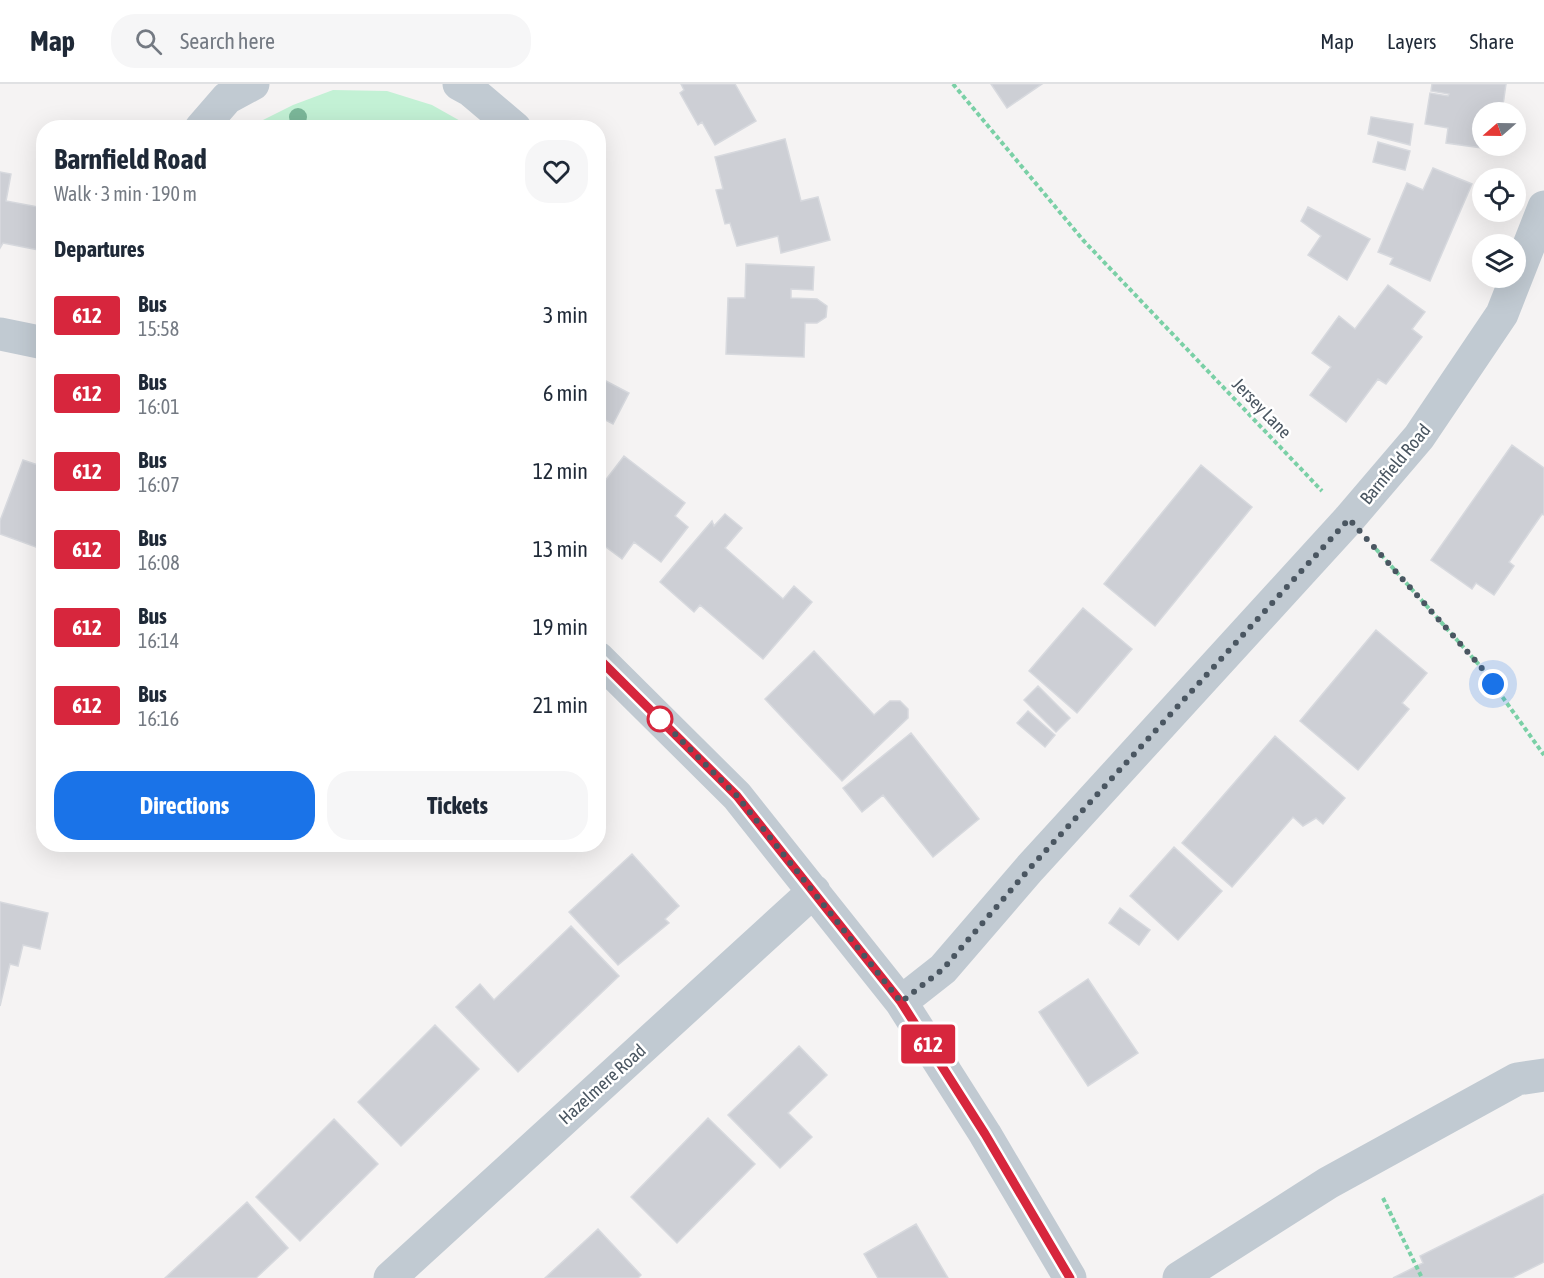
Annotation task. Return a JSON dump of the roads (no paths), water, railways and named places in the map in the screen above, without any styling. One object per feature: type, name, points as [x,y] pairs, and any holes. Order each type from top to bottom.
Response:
[{"type":"street","points":[[208,120],[227,98],[253,84]]},
{"type":"street","points":[[459,84],[470,90],[506,120]]},
{"type":"street","name":"Barnfield Road","points":[[901,1002],[943,969],[1030,868],[1349,519],[1419,438],[1502,314],[1544,207]]},
{"type":"street","points":[[0,334],[36,341]]},
{"type":"street","points":[[606,666],[737,796],[901,1002],[985,1134],[1070,1278]]},
{"type":"street","name":"Hazelmere Road","points":[[390,1278],[814,891]]},
{"type":"street","points":[[1179,1278],[1328,1183],[1517,1079],[1544,1075]]}]
